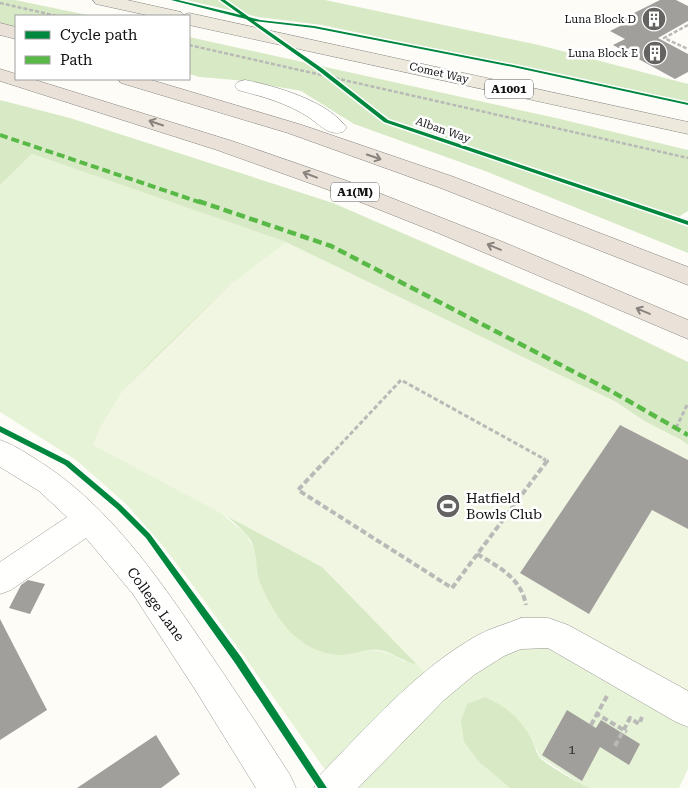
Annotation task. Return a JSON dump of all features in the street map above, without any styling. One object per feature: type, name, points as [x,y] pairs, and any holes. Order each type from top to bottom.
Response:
[{"type":"highway","points":[[0,29],[15,34]]},
{"type":"highway","points":[[0,43],[15,47]]},
{"type":"highway","name":"A1(M)","points":[[4,77],[148,120],[300,171],[474,238],[688,330]]},
{"type":"highway","points":[[131,80],[295,129],[446,182],[654,262],[688,278]]},
{"type":"highway","points":[[183,80],[266,104],[390,147],[589,225],[654,262]]},
{"type":"main road","points":[[102,0],[170,15]]},
{"type":"main road","name":"Comet Way","points":[[190,19],[688,128]]},
{"type":"street","points":[[245,86],[264,89],[292,99],[309,107],[336,128]]},
{"type":"street","name":"College Lane","points":[[0,452],[49,482],[89,519],[144,584],[208,679],[277,788]]},
{"type":"street","points":[[0,580],[89,519]]},
{"type":"street","points":[[333,788],[435,684],[458,664],[497,642],[527,632],[548,633],[688,710]]},
{"type":"path","points":[[0,3],[54,15]]},
{"type":"path","points":[[688,25],[664,38],[688,49]]},
{"type":"path","points":[[682,28],[688,31]]},
{"type":"path","points":[[190,45],[688,158]]},
{"type":"path","points":[[313,64],[342,86]]},
{"type":"path","points":[[400,380],[547,460],[477,554],[452,588],[298,490],[400,380]]},
{"type":"path","points":[[676,428],[688,403]]},
{"type":"path","points":[[477,554],[510,574],[520,585],[526,599],[527,632]]},
{"type":"path","points":[[591,725],[620,671]]},
{"type":"path","points":[[615,746],[625,731],[630,718],[639,724],[656,691]]},
{"type":"path","points":[[597,714],[625,731]]},
{"type":"green space","points":[[0,0],[15,0],[87,15],[15,15],[15,29],[0,24]]},
{"type":"green space","points":[[187,0],[325,0],[539,45],[688,84],[688,104],[322,25],[258,17]]},
{"type":"green space","points":[[190,37],[556,118],[688,150],[688,211],[680,216],[677,223],[688,227],[688,253],[485,171],[354,124],[301,91],[246,81],[200,77],[190,74]]},
{"type":"green space","points":[[0,100],[70,118],[333,203],[585,312],[688,362],[688,445],[644,421],[616,402],[498,346],[422,659],[414,664],[379,650],[338,655],[324,653],[311,648],[290,632],[267,598],[259,578],[253,545],[244,532],[215,507],[100,427],[122,391],[161,351],[231,284],[286,242],[32,154],[0,185]]},
{"type":"green space","points":[[32,154],[286,242],[231,284],[202,497],[246,534],[257,554],[259,580],[340,655],[374,650],[389,653],[405,662],[688,445],[512,585],[331,778],[203,599],[163,546],[126,504],[76,460],[0,412],[0,185]]},
{"type":"green space","name":"Hatfield Bowls Club","points":[[286,242],[616,402],[644,421],[688,445],[688,728],[563,654],[544,647],[523,646],[429,677],[322,567],[93,445],[100,427],[122,391],[231,284]]},
{"type":"green space","points":[[523,646],[544,647],[563,654],[688,728],[688,769],[679,788],[590,788],[540,757],[532,739],[480,763],[510,788],[347,788],[440,689]]},
{"type":"green space","points":[[485,697],[506,709],[518,720],[528,732],[540,758],[590,788],[510,788],[480,763],[464,742],[461,721],[467,704]]},
{"type":"building","points":[[660,0],[676,0],[688,6],[688,21],[658,38],[688,54],[688,72],[675,79],[613,45],[625,39],[610,31],[626,23],[620,20]]},
{"type":"building","points":[[620,425],[688,460],[688,529],[652,510],[589,614],[520,573]]},
{"type":"building","points":[[28,580],[45,584],[30,614],[9,608],[21,585]]},
{"type":"building","points":[[0,619],[47,710],[0,740]]},
{"type":"building","points":[[567,710],[596,728],[601,720],[640,744],[629,765],[600,747],[582,781],[542,755]]},
{"type":"building","points":[[156,735],[180,774],[161,788],[77,788]]},
{"type":"marked path","points":[[0,135],[331,246],[611,391],[688,435]]},
{"type":"cycle path","points":[[173,0],[260,21],[314,27],[513,66],[688,104]]},
{"type":"cycle path","name":"Alban Way","points":[[222,0],[321,70],[386,121],[688,223]]},
{"type":"cycle path","points":[[0,429],[67,463],[119,507],[148,536],[238,660],[323,788]]},
{"type":"place","name":"Luna Block D","points":[[654,19]]},
{"type":"place","name":"Luna Block E","points":[[655,53]]},
{"type":"place","name":"Hatfield Bowls Club","points":[[448,506]]}]
